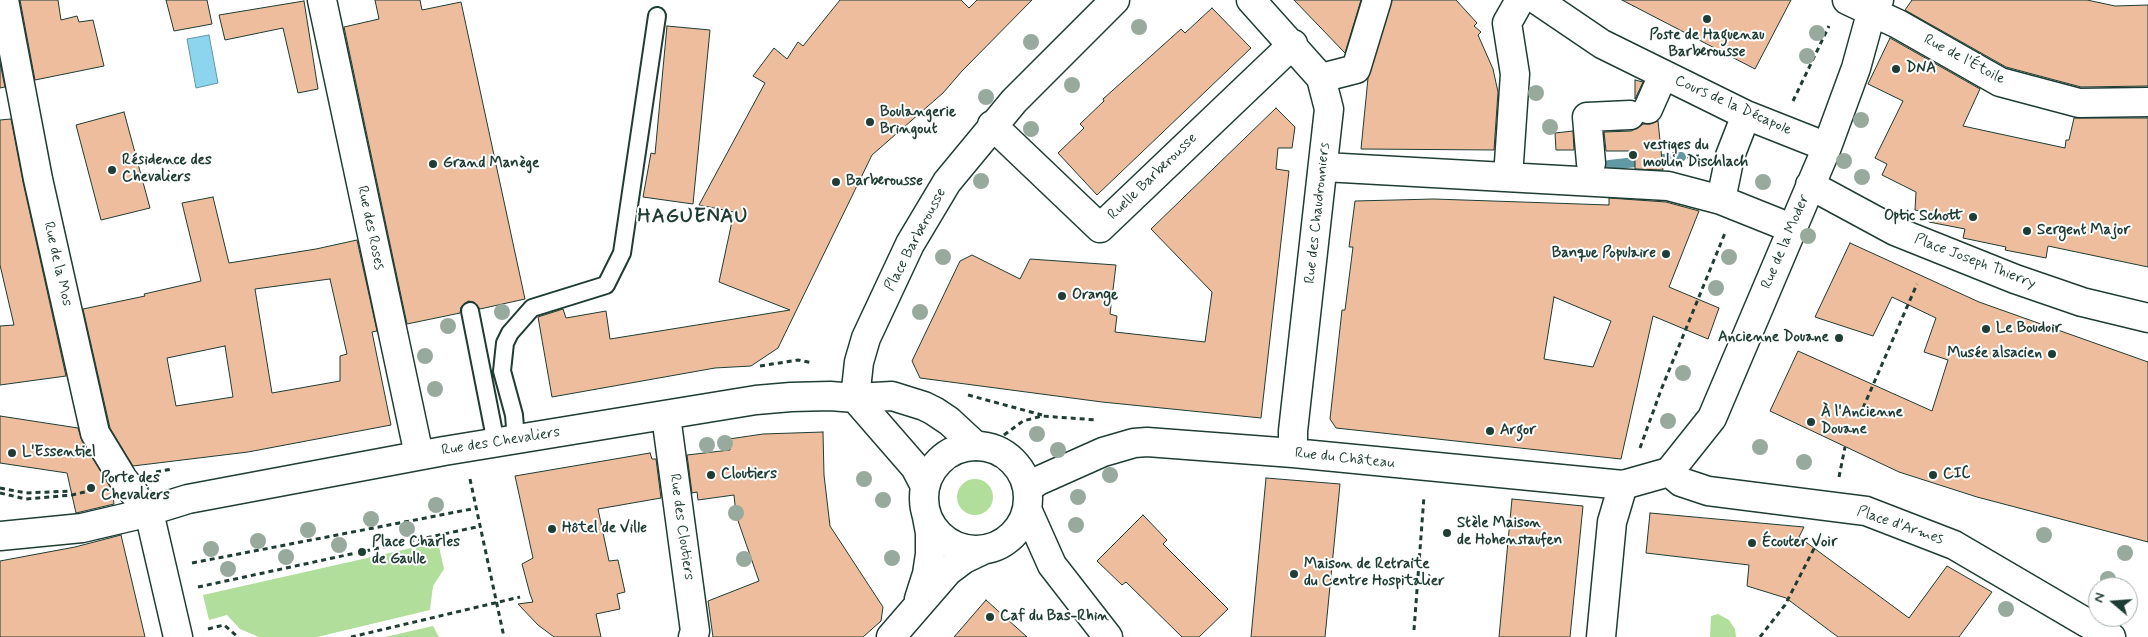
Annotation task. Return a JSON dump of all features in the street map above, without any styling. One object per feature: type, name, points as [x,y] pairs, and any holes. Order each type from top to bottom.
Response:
[{"type":"street","name":"Rue de la Mos","points":[[4,0],[38,179],[95,433],[125,483],[149,512]]},
{"type":"street","name":"Rue des Roses","points":[[322,0],[419,455]]},
{"type":"street","name":"Place Barberousse","points":[[856,398],[862,351],[910,244],[947,182],[992,125],[1115,0]]},
{"type":"street","name":"Rue des Chaudronniers","points":[[1251,0],[1293,44],[1321,78],[1329,109],[1293,431],[1293,453]]},
{"type":"street","points":[[1321,78],[1356,69],[1377,0]]},
{"type":"street","points":[[1508,177],[1514,74],[1507,23],[1520,0]]},
{"type":"street","name":"Cours de la Décapole","points":[[1537,0],[1602,44],[1746,115],[1827,147]]},
{"type":"street","name":"Rue de l'Étoile","points":[[1847,0],[1875,5],[2000,82],[2079,102],[2148,102]]},
{"type":"street","name":"Rue de la Moder","points":[[1669,472],[1712,418],[1827,147],[1856,68],[1875,5]]},
{"type":"street","name":"Ruelle Barberousse","points":[[992,125],[1100,228],[1293,44]]},
{"type":"street","points":[[1576,169],[1587,117],[1639,112],[1663,74]]},
{"type":"street","points":[[1721,200],[1721,156],[1746,115]]},
{"type":"street","points":[[1324,166],[1508,177],[1576,169],[1668,186],[1721,200],[1791,228]]},
{"type":"street","name":"Place Joseph Thierry","points":[[1810,185],[1895,231],[1987,268],[2082,302],[2148,318]]},
{"type":"street","points":[[856,398],[885,395],[924,406],[949,421],[976,446]]},
{"type":"street","name":"Rue des Chevaliers","points":[[0,536],[82,528],[149,512],[188,499],[419,455],[756,400],[782,397],[830,396],[856,398]]},
{"type":"street","points":[[856,398],[915,466],[925,486]]},
{"type":"street","name":"Rue des Cloutiers","points":[[666,416],[696,631],[693,637]]},
{"type":"street","name":"Rue du Château","points":[[1027,499],[1038,481],[1103,452],[1134,443],[1146,442],[1293,453],[1622,485],[1669,472]]},
{"type":"street","points":[[916,607],[927,574],[930,554],[930,533],[924,502],[925,486],[932,470],[944,457],[959,449],[976,446],[992,448],[1013,461],[1022,474],[1027,499],[1052,565],[1096,626],[1108,637]]},
{"type":"street","name":"Place d'Armes","points":[[1669,472],[1681,482],[1708,491],[1866,512],[1954,545],[2111,637]]},
{"type":"street","points":[[1601,637],[1612,522],[1622,485]]},
{"type":"street","points":[[891,637],[948,571],[964,559],[1003,543],[1014,534],[1023,523],[1027,499]]},
{"type":"street","points":[[149,512],[178,637]]},
{"type":"street","points":[[927,517],[940,537],[953,545],[968,550],[1016,550],[1028,553],[1052,565]]},
{"type":"lane","points":[[506,441],[514,415],[502,371],[504,343],[510,333],[532,308],[606,285],[622,253],[658,16]]},
{"type":"lane","points":[[470,311],[506,441]]},
{"type":"path","points":[[1864,408],[1917,284]]},
{"type":"path","points":[[1760,637],[1785,604],[1827,522],[1845,447]]},
{"type":"path","points":[[469,471],[504,637]]},
{"type":"path","points":[[0,488],[26,493],[71,491]]},
{"type":"path","points":[[1414,630],[1424,493]]},
{"type":"path","points":[[189,563],[477,508]]},
{"type":"path","points":[[195,588],[481,526]]},
{"type":"path","points":[[351,637],[520,597]]},
{"type":"path","points":[[205,630],[224,624],[238,637]]},
{"type":"green space","points":[[975,479],[982,480],[988,484],[992,490],[992,504],[988,510],[982,514],[975,515],[968,514],[962,510],[958,504],[957,497],[958,490],[962,484],[968,480]]},
{"type":"green space","points":[[438,542],[444,569],[433,586],[430,610],[317,637],[259,637],[240,629],[227,615],[209,620],[203,595]]},
{"type":"green space","points":[[1718,614],[1729,620],[1735,629],[1736,637],[1710,637],[1711,616]]},
{"type":"green space","points":[[433,626],[439,637],[385,637]]},
{"type":"water","points":[[209,35],[218,83],[196,88],[187,39]]},
{"type":"building","points":[[20,0],[58,0],[61,20],[77,16],[79,22],[93,20],[104,66],[35,80]]},
{"type":"building","points":[[166,0],[207,0],[212,24],[174,31]]},
{"type":"building","name":"Grand Manège","points":[[375,0],[420,0],[422,10],[461,2],[525,299],[480,309],[474,302],[468,301],[461,307],[460,313],[407,324],[344,27],[379,19]]},
{"type":"building","points":[[840,0],[961,0],[969,8],[977,0],[1032,0],[943,93],[872,155],[778,348],[751,366],[715,368],[552,397],[538,317],[563,309],[566,318],[606,311],[610,339],[790,310],[719,282],[734,212],[699,205],[765,83],[753,76],[774,48],[787,59],[798,42],[803,46]]},
{"type":"building","points":[[1294,0],[1361,0],[1345,53]]},
{"type":"building","points":[[1392,0],[1456,0],[1477,23],[1474,26],[1481,32],[1478,35],[1493,69],[1498,92],[1494,150],[1361,149],[1368,78]]},
{"type":"building","points":[[1622,0],[1791,0],[1755,69]]},
{"type":"building","points":[[1912,0],[2087,0],[2115,6],[2148,5],[2148,86],[2081,87],[2006,67],[1905,10]]},
{"type":"building","points":[[304,1],[318,89],[298,93],[283,28],[225,40],[219,15]]},
{"type":"building","points":[[1212,8],[1251,48],[1097,195],[1058,153],[1084,128],[1080,124],[1104,101],[1103,99],[1181,29],[1185,33]]},
{"type":"building","points":[[667,26],[710,30],[693,204],[643,197],[651,153],[655,154]]},
{"type":"building","points":[[1890,38],[1980,89],[1963,126],[2065,148],[2066,140],[2069,140],[2074,118],[2148,118],[2148,267],[2048,246],[2046,258],[2005,250],[2006,247],[1963,238],[1965,229],[1929,222],[1931,214],[1915,210],[1916,192],[1882,175],[1887,164],[1875,158],[1903,101],[1868,84]]},
{"type":"building","points":[[0,63],[5,87],[0,88]]},
{"type":"building","points":[[1635,80],[1643,82],[1635,99]]},
{"type":"building","points":[[1276,108],[1295,127],[1292,148],[1278,148],[1276,169],[1289,171],[1261,418],[1102,402],[920,378],[912,361],[960,261],[972,255],[1020,279],[1030,259],[1116,265],[1110,314],[1117,316],[1115,332],[1205,342],[1212,292],[1151,229]]},
{"type":"building","name":"Résidence des Chevaliers","points":[[124,112],[150,208],[101,220],[76,125]]},
{"type":"building","points":[[11,119],[66,376],[0,385],[0,326],[14,325],[0,265],[0,120]]},
{"type":"building","points":[[1658,121],[1663,170],[1635,169],[1635,151],[1606,151],[1604,132],[1631,131],[1643,124]]},
{"type":"building","points":[[1573,131],[1574,150],[1556,150],[1555,133]]},
{"type":"building","points":[[213,197],[229,263],[316,249],[357,240],[377,331],[372,332],[391,425],[248,452],[133,466],[110,428],[83,309],[145,296],[144,294],[201,281],[182,203]],"holes":[[[330,279],[347,354],[340,356],[340,381],[272,393],[255,289]],[[225,346],[233,397],[176,406],[167,358]]]},
{"type":"building","points":[[1609,198],[1666,202],[1699,211],[1669,287],[1719,308],[1708,339],[1653,316],[1621,459],[1336,428],[1330,419],[1342,310],[1345,310],[1353,247],[1349,247],[1355,201],[1434,199],[1609,205]],"holes":[[[1554,297],[1611,321],[1593,367],[1544,359]]]},
{"type":"building","points":[[1850,243],[1979,302],[2148,362],[2148,542],[1977,497],[1899,472],[1770,411],[1798,351],[1932,411],[1948,360],[1924,352],[1936,318],[1892,297],[1873,336],[1815,317]]},
{"type":"building","points":[[0,416],[78,428],[82,441],[112,490],[114,504],[76,513],[67,473],[0,463]]},
{"type":"building","points":[[823,432],[824,475],[830,526],[883,607],[881,621],[863,637],[713,637],[708,601],[759,581],[736,515],[734,495],[698,500],[697,492],[692,493],[687,455],[730,450],[729,439],[763,434]]},
{"type":"building","name":"Hôtel de Ville","points":[[650,453],[652,459],[656,459],[661,498],[598,509],[609,561],[618,560],[625,592],[617,594],[620,609],[596,614],[601,637],[554,637],[538,625],[518,604],[533,602],[522,564],[533,558],[515,476]]},
{"type":"building","name":"Maison de Retraite du Centre Hospitalier","points":[[1266,478],[1340,484],[1325,637],[1251,637]]},
{"type":"building","points":[[1512,499],[1583,506],[1570,637],[1499,637]]},
{"type":"building","points":[[1650,513],[1804,527],[1799,537],[1909,618],[1947,566],[1992,592],[1959,637],[1838,637],[1786,598],[1747,586],[1749,565],[1646,553]]},
{"type":"building","points":[[1143,515],[1167,540],[1163,544],[1228,609],[1199,637],[1182,637],[1126,582],[1122,585],[1097,561]]},
{"type":"building","points":[[121,535],[145,637],[0,637],[0,561],[75,547]]},
{"type":"building","name":"Caf du Bas-Rhin","points":[[986,600],[1027,637],[954,637]]},
{"type":"waterway","points":[[1609,165],[1681,157]]},
{"type":"place","name":"Poste de Haguenau Barberousse","points":[[1707,19]]},
{"type":"place","name":"DNA","points":[[1896,69]]},
{"type":"place","name":"Boulangerie Bringout","points":[[870,122]]},
{"type":"place","name":"vestiges du moulin Dischlach","points":[[1633,155]]},
{"type":"place","name":"Grand Manège","points":[[433,164]]},
{"type":"place","name":"Résidence des Chevaliers","points":[[112,170]]},
{"type":"place","name":"Barberousse","points":[[836,182]]},
{"type":"place","name":"Optic Schott","points":[[1973,217]]},
{"type":"place","name":"Sergent Major","points":[[2027,231]]},
{"type":"place","name":"Banque Populaire","points":[[1666,254]]},
{"type":"place","name":"Orange","points":[[1062,296]]},
{"type":"place","name":"Le Boudoir","points":[[1986,329]]},
{"type":"place","name":"Ancienne Douane","points":[[1839,338]]},
{"type":"place","name":"Musée alsacien","points":[[2052,354]]},
{"type":"place","name":"À l'Ancienne Douane","points":[[1811,422]]},
{"type":"place","name":"Argor","points":[[1490,431]]},
{"type":"place","name":"L'Essentiel","points":[[12,453]]},
{"type":"place","name":"Cloutiers","points":[[711,475]]},
{"type":"place","name":"CIC","points":[[1933,475]]},
{"type":"place","name":"Porte des Chevaliers","points":[[91,488]]},
{"type":"place","name":"Hôtel de Ville","points":[[552,529]]},
{"type":"place","name":"Stèle Maison de Hohenstaufen","points":[[1447,533]]},
{"type":"place","name":"Écouter Voir","points":[[1752,543]]},
{"type":"place","name":"Place Charles de Gaulle","points":[[362,552]]},
{"type":"place","name":"Maison de Retraite du Centre Hospitalier","points":[[1294,574]]},
{"type":"place","name":"Caf du Bas-Rhin","points":[[990,617]]},
{"type":"district","name":"HAGUENAU","points":[[693,218]]}]
